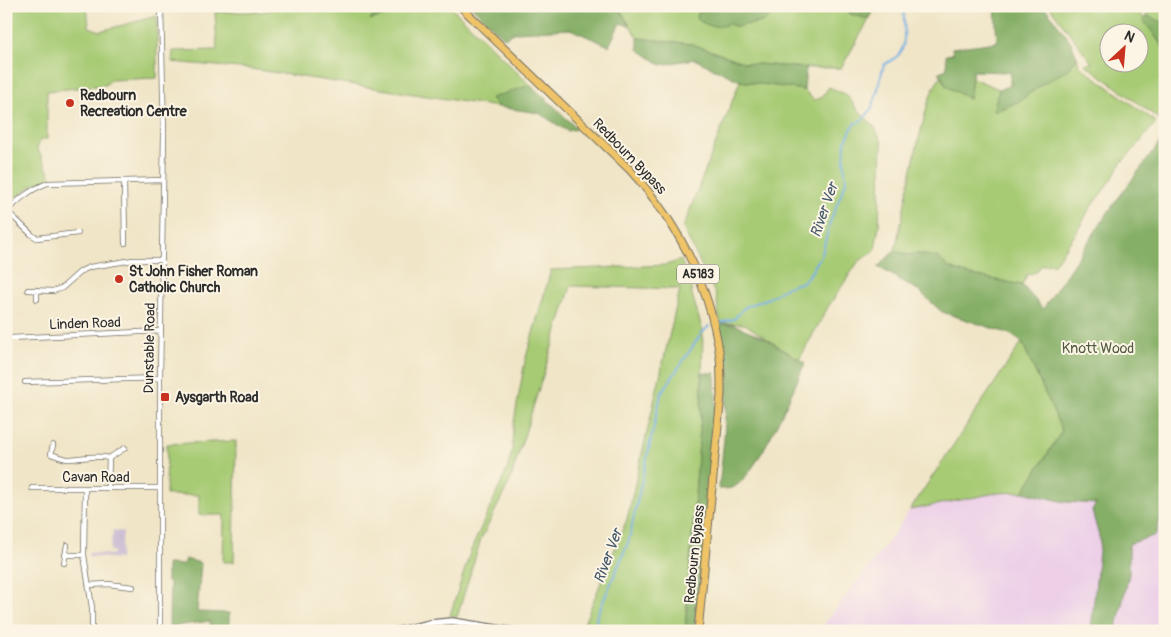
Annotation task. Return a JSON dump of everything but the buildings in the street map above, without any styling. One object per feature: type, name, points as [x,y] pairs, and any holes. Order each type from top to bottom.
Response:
[{"type":"main road","name":"Redbourn Bypass","points":[[460,6],[645,186],[661,206],[678,233],[699,276],[716,334],[720,359],[721,395],[698,631]]},
{"type":"street","name":"Dunstable Road","points":[[160,631],[160,378],[164,134],[161,6]]},
{"type":"street","points":[[78,233],[37,238],[7,212],[34,188],[48,183],[163,180]]},
{"type":"street","points":[[124,181],[124,242]]},
{"type":"street","points":[[28,290],[53,291],[62,288],[81,271],[90,267],[142,259],[162,260]]},
{"type":"street","points":[[37,290],[37,299]]},
{"type":"street","name":"Linden Road","points":[[10,338],[161,331]]},
{"type":"street","points":[[25,382],[160,378]]},
{"type":"street","points":[[53,446],[51,454],[67,459],[100,456],[109,458],[125,448]]},
{"type":"street","points":[[108,488],[109,458]]},
{"type":"street","name":"Cavan Road","points":[[32,488],[160,488]]},
{"type":"street","points":[[85,488],[84,555],[92,608],[92,631]]},
{"type":"street","points":[[64,563],[67,545]]},
{"type":"street","points":[[65,555],[84,555]]},
{"type":"street","points":[[88,585],[108,584],[133,587]]},
{"type":"street","points":[[396,631],[431,623],[452,621],[514,630]]},
{"type":"street","points":[[6,629],[10,631]]},
{"type":"shaded area","points":[[1165,136],[1165,631],[819,631],[889,541],[1113,205]]},
{"type":"shaded area","points":[[113,530],[123,532],[120,559],[89,557],[88,552],[113,554],[114,551],[110,551]]},
{"type":"green space","points":[[6,6],[87,6],[89,27],[100,31],[157,16],[157,78],[111,80],[105,85],[47,91],[47,139],[41,139],[37,148],[52,179],[34,184],[6,205]]},
{"type":"green space","points":[[271,6],[383,6],[375,13],[384,16],[397,6],[450,6],[530,85],[492,98],[498,107],[251,69],[172,62],[173,51],[217,50],[215,12],[261,12],[272,10]]},
{"type":"green space","points":[[383,6],[397,6],[384,16],[370,20]]},
{"type":"green space","points":[[471,6],[605,6],[620,10],[630,26],[620,23],[609,46],[570,29],[516,32],[504,38]]},
{"type":"green space","points":[[605,6],[877,6],[841,68],[806,68],[745,63],[692,44],[638,38],[620,10]]},
{"type":"green space","points":[[715,6],[772,6],[771,13],[765,21],[737,27],[729,24],[713,26],[697,19],[698,13]]},
{"type":"green space","points":[[849,6],[876,6],[867,19],[850,14],[847,9]]},
{"type":"green space","points":[[995,6],[1021,9],[1024,6],[1044,6],[1071,42],[1077,57],[1069,69],[1041,85],[1018,102],[993,112],[999,89],[1010,86],[1010,72],[973,71],[969,99],[946,86],[939,72],[947,69],[946,55],[953,54],[952,48],[997,42]]},
{"type":"green space","points":[[1049,6],[1134,6],[1146,22],[1098,22],[1098,72],[1148,72],[1148,25],[1162,47],[1165,47],[1165,117],[1162,121],[1085,64],[1092,63]]},
{"type":"green space","points":[[1139,6],[1165,6],[1165,26],[1154,22]]},
{"type":"green space","points":[[1147,16],[1165,22],[1165,46],[1163,46],[1148,26],[1148,22],[1143,20]]},
{"type":"green space","points":[[638,38],[692,44],[746,63],[806,68],[804,90],[740,81],[694,59],[661,65],[638,49]]},
{"type":"green space","points":[[1077,57],[1079,64],[1084,69],[1156,122],[1121,163],[1054,264],[1042,265],[1036,272],[1027,275],[1022,285],[967,274],[948,268],[938,257],[917,254],[906,255],[895,250],[915,155],[928,105],[934,87],[941,77],[946,86],[969,99],[972,78],[999,89],[993,112],[1017,102],[1069,69]]},
{"type":"green space","points":[[740,81],[804,90],[814,100],[821,98],[829,87],[847,95],[857,109],[874,126],[882,143],[879,225],[875,250],[858,262],[828,307],[799,360],[745,324],[720,323],[716,295],[683,228]]},
{"type":"green space","points":[[530,85],[577,129],[567,131],[539,113],[498,107],[491,98]]},
{"type":"green space","name":"Knott Wood","points":[[1165,136],[1165,501],[1156,535],[1129,544],[1129,574],[1116,631],[1091,631],[1100,540],[1092,511],[1096,504],[1065,502],[1023,492],[1062,431],[1022,342],[1010,334],[942,312],[918,290],[878,267],[895,250],[906,255],[917,254],[938,257],[949,268],[967,274],[1022,285],[1043,309],[1113,205]]},
{"type":"green space","points":[[681,260],[692,290],[703,332],[701,415],[685,631],[581,631],[627,519],[680,289],[571,286],[510,481],[481,539],[457,617],[450,615],[471,550],[507,470],[512,451],[513,427],[525,361],[551,270],[666,265]]},
{"type":"green space","points":[[719,324],[735,325],[765,338],[805,363],[784,411],[754,466],[743,479],[729,489],[719,489],[727,382]]},
{"type":"green space","points":[[1022,342],[1062,431],[1023,492],[996,493],[910,510]]},
{"type":"green space","points":[[702,373],[715,373],[716,396],[712,468],[694,631],[685,631],[701,415]]},
{"type":"green space","points":[[236,441],[234,562],[223,562],[224,515],[199,515],[199,495],[166,495],[167,444]]},
{"type":"green space","points":[[185,559],[201,563],[197,612],[229,613],[229,631],[210,631],[210,621],[169,627],[170,583],[167,582],[167,564],[184,565]]},
{"type":"waterway","name":"River Ver","points":[[720,323],[734,319],[745,307],[769,298],[787,287],[803,282],[822,254],[830,222],[846,182],[845,142],[854,124],[862,120],[872,107],[884,65],[897,57],[902,49],[904,44],[903,6]]},
{"type":"waterway","name":"River Ver","points":[[598,631],[596,618],[628,543],[661,394],[701,334],[709,326]]},
{"type":"place","name":"Redbourn Recreation Centre","points":[[70,103]]},
{"type":"place","name":"St John Fisher Roman Catholic Church","points":[[119,279]]},
{"type":"place","name":"Aysgarth Road","points":[[165,397]]}]
